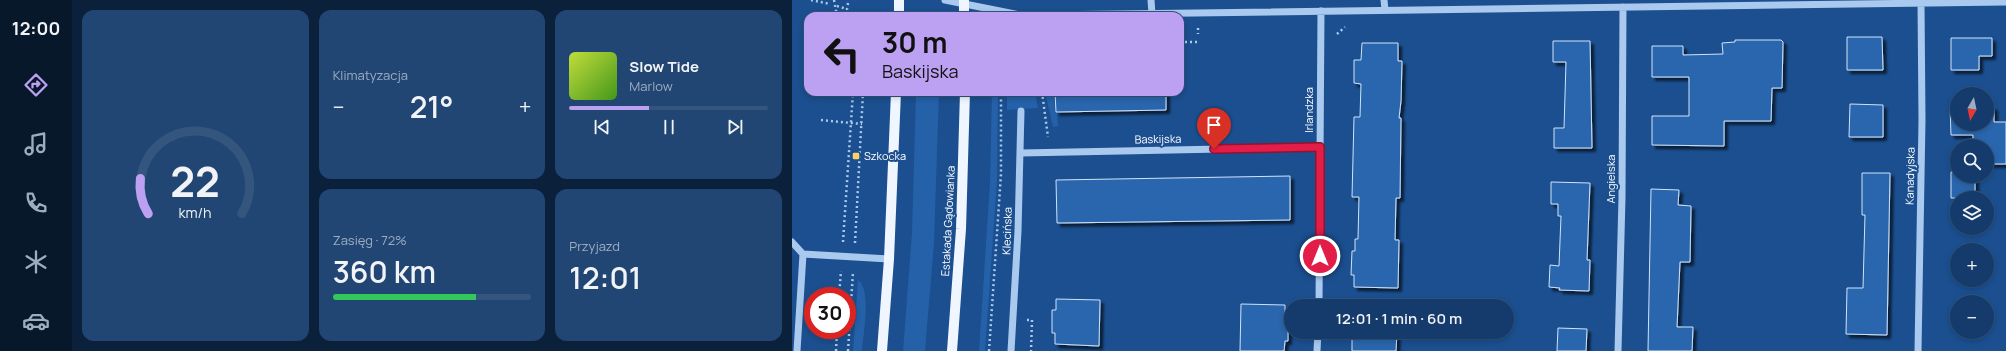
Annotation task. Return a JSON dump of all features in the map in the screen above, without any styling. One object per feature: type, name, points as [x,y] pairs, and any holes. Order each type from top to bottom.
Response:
[{"type":"main road","points":[[899,12],[900,0]]},
{"type":"main road","points":[[882,351],[889,259],[896,96]]},
{"type":"main road","name":"Estakada Gądowianka","points":[[952,351],[961,228],[965,96]]},
{"type":"street","points":[[944,0],[964,2],[1011,12]]},
{"type":"street","points":[[1152,0],[1152,12]]},
{"type":"street","points":[[1384,0],[1385,10]]},
{"type":"street","points":[[1184,13],[1623,7],[1803,2],[2006,2]]},
{"type":"street","name":"Kanadyjska","points":[[1918,351],[1922,120],[1921,2]]},
{"type":"street","name":"Angielska","points":[[1618,351],[1622,198],[1623,7]]},
{"type":"street","name":"Irlandzka","points":[[1319,299],[1321,11]]},
{"type":"street","name":"Klecińska","points":[[1012,351],[1021,153],[1021,111]]},
{"type":"street","name":"Baskijska","points":[[1021,153],[1320,147]]},
{"type":"street","points":[[792,242],[803,254],[889,259]]},
{"type":"street","points":[[797,351],[803,254]]},
{"type":"street","points":[[1317,351],[1318,339]]},
{"type":"path","points":[[811,0],[830,4]]},
{"type":"path","points":[[834,0],[836,12]]},
{"type":"path","points":[[848,3],[848,12]]},
{"type":"path","points":[[837,6],[847,9]]},
{"type":"path","points":[[1184,42],[1198,42]]},
{"type":"path","points":[[843,242],[853,96]]},
{"type":"path","points":[[855,234],[863,96]]},
{"type":"path","points":[[989,351],[1001,174],[1002,96]]},
{"type":"path","points":[[1042,96],[1048,141]]},
{"type":"path","points":[[820,120],[862,124]]},
{"type":"path","points":[[840,287],[842,256]]},
{"type":"path","points":[[848,351],[853,272]]},
{"type":"path","points":[[1030,351],[1032,320]]},
{"type":"path","points":[[836,351],[837,339]]},
{"type":"shaded area","points":[[916,96],[939,96],[934,243],[925,351],[903,351],[912,232]]},
{"type":"shaded area","points":[[992,96],[998,96],[997,181],[985,351],[979,351],[990,182]]},
{"type":"shaded area","points":[[1007,96],[1036,96],[1038,108],[1007,110]]},
{"type":"shaded area","points":[[1046,96],[1054,96],[1055,112],[1057,113],[1058,126],[1053,127]]},
{"type":"shaded area","points":[[858,280],[865,293],[866,303],[862,351],[853,351],[854,339],[856,339]]},
{"type":"building","points":[[1847,37],[1882,37],[1883,70],[1847,70]]},
{"type":"building","points":[[1951,38],[1992,38],[1992,56],[1979,56],[1979,70],[1951,70]]},
{"type":"building","points":[[1735,40],[1781,40],[1783,42],[1782,88],[1772,88],[1771,121],[1724,121],[1724,146],[1652,145],[1652,116],[1689,116],[1689,77],[1652,77],[1652,46],[1683,46],[1683,55],[1723,54],[1722,43],[1735,42]]},
{"type":"building","points":[[1553,41],[1590,41],[1592,148],[1554,148],[1554,128],[1564,128],[1566,62],[1553,62]]},
{"type":"building","points":[[1362,43],[1398,43],[1398,61],[1402,61],[1399,118],[1401,118],[1400,198],[1396,198],[1395,240],[1399,240],[1398,288],[1354,287],[1354,275],[1351,275],[1352,251],[1355,251],[1355,239],[1358,239],[1359,197],[1352,197],[1354,117],[1360,117],[1361,84],[1354,83],[1354,60],[1361,60]]},
{"type":"building","points":[[1055,96],[1166,96],[1166,110],[1056,112]]},
{"type":"building","points":[[1850,104],[1883,105],[1883,137],[1849,137]]},
{"type":"building","points":[[1994,122],[2006,122],[2006,164],[1994,164],[1994,139],[1973,139],[1973,135],[1951,135],[1951,131],[1994,131]]},
{"type":"building","points":[[1862,173],[1890,173],[1887,335],[1846,334],[1847,288],[1863,288],[1865,215],[1862,215]]},
{"type":"building","points":[[1290,176],[1290,220],[1057,223],[1056,180]]},
{"type":"building","points":[[1551,182],[1590,183],[1587,260],[1590,260],[1589,291],[1559,290],[1560,288],[1549,287],[1550,265],[1559,266],[1561,216],[1558,216],[1558,204],[1551,204]]},
{"type":"building","points":[[1951,183],[1975,183],[1975,191],[1951,191]]},
{"type":"building","points":[[1651,189],[1679,190],[1678,205],[1691,206],[1690,262],[1680,262],[1677,327],[1693,327],[1692,351],[1648,351]]},
{"type":"building","points":[[1056,299],[1100,300],[1099,346],[1055,344],[1055,333],[1052,333],[1052,310],[1056,310]]},
{"type":"building","points":[[1241,304],[1284,305],[1284,339],[1288,339],[1288,341],[1285,341],[1284,351],[1240,351]]},
{"type":"building","points":[[1558,328],[1587,329],[1586,351],[1557,351]]},
{"type":"building","points":[[1352,339],[1397,339],[1396,351],[1352,351]]},
{"type":"place","name":"Szkocka","points":[[856,156]]},
{"type":"route","points":[[1214,149],[1320,147],[1320,256]]}]
